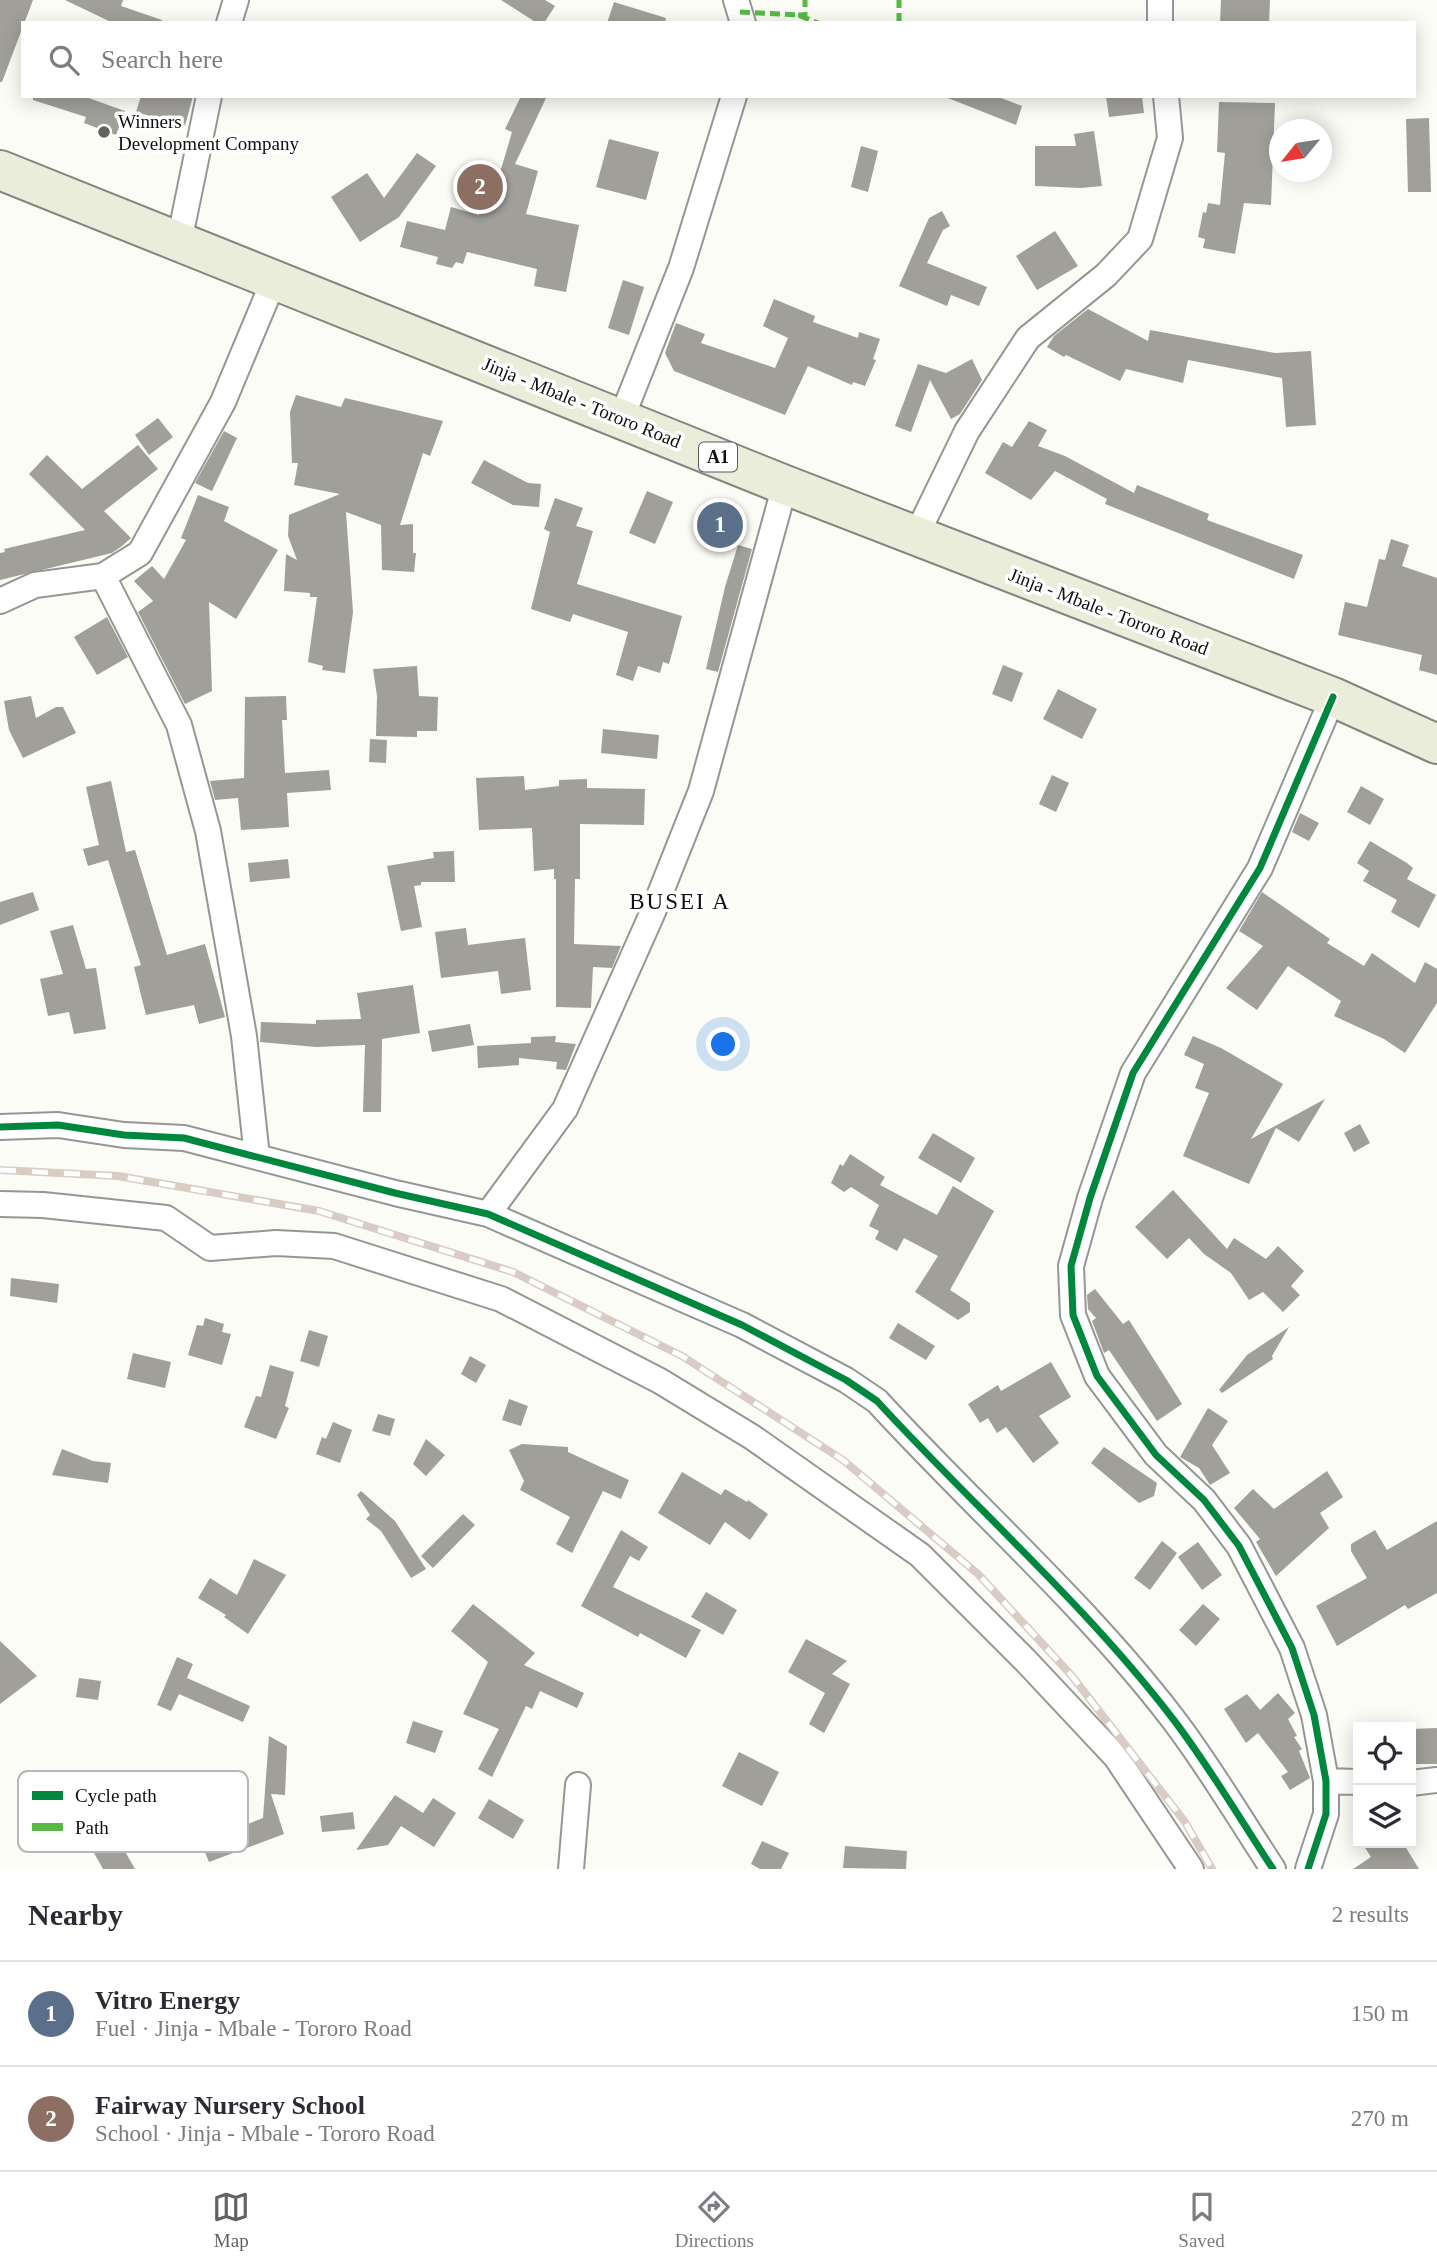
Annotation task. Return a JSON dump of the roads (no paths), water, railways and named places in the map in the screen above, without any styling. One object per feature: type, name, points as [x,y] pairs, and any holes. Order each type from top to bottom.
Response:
[{"type":"main road","name":"Jinja - Mbale - Tororo Road","points":[[0,170],[622,417],[785,485],[1333,697],[1437,744]]},
{"type":"street","points":[[230,21],[236,0]]},
{"type":"street","points":[[736,0],[742,21]]},
{"type":"street","points":[[1160,0],[1160,21]]},
{"type":"street","points":[[179,242],[209,98]]},
{"type":"street","points":[[622,417],[681,268],[733,98]]},
{"type":"street","points":[[916,536],[967,431],[1028,338],[1106,275],[1140,239],[1170,138],[1166,98]]},
{"type":"street","points":[[0,601],[35,585],[103,576],[140,553],[223,402],[274,280]]},
{"type":"street","points":[[488,1214],[565,1109],[652,914],[701,791],[785,485]]},
{"type":"street","points":[[103,576],[179,725],[204,818],[244,1036],[257,1157]]},
{"type":"street","points":[[1308,1869],[1326,1814],[1326,1781],[1314,1715],[1292,1648],[1239,1546],[1204,1500],[1156,1455],[1097,1376],[1073,1315],[1071,1266],[1090,1198],[1133,1073],[1260,868],[1333,697]]},
{"type":"street","points":[[0,1127],[58,1125],[124,1135],[158,1134],[184,1138],[488,1214],[742,1325],[846,1380],[877,1401],[1088,1619],[1174,1720],[1273,1869]]},
{"type":"street","points":[[0,1204],[43,1205],[166,1218],[210,1248],[276,1243],[334,1246],[501,1299],[660,1381],[752,1437],[920,1555],[1025,1660],[1116,1757],[1191,1869]]},
{"type":"street","points":[[1416,1782],[1437,1780]]},
{"type":"street","points":[[1326,1781],[1353,1782]]},
{"type":"street","points":[[571,1869],[578,1785]]},
{"type":"railway","points":[[0,1170],[118,1176],[319,1211],[513,1272],[682,1356],[843,1460],[978,1574],[1072,1676],[1185,1822],[1212,1869]]},
{"type":"place","name":"Winners Development Company","points":[[104,132]]},
{"type":"place","name":"Fairway Nursery School","points":[[480,187]]},
{"type":"place","name":"Vitro Energy","points":[[720,525]]},
{"type":"district","name":"BUSEI A","points":[[680,901]]}]
